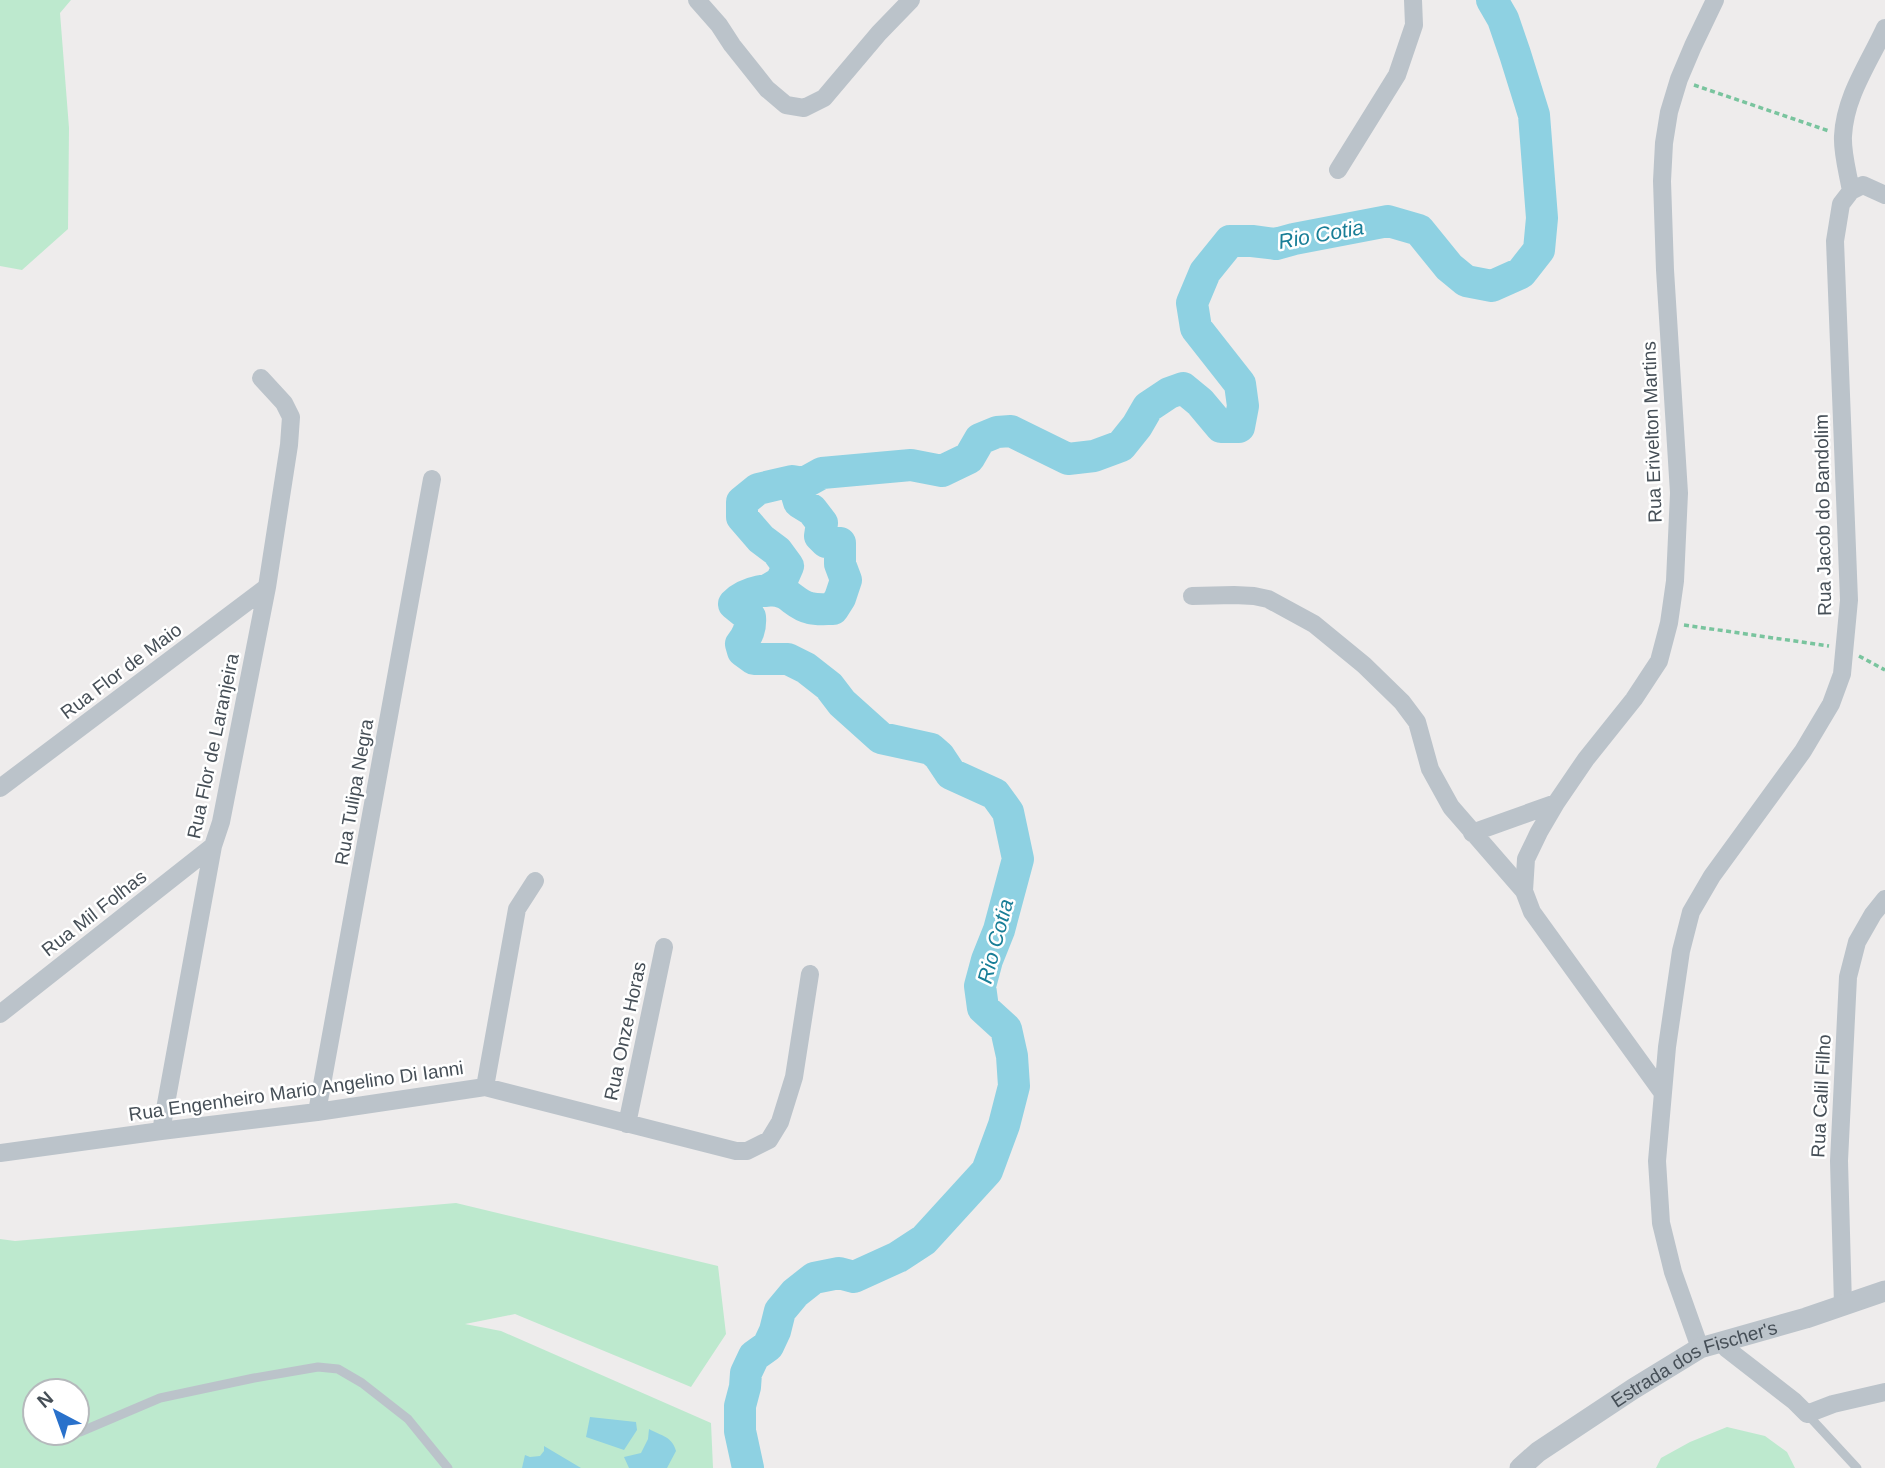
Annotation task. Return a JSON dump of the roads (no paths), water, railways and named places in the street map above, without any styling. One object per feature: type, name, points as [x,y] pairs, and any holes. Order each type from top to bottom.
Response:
[{"type":"street","points":[[697,0],[767,89],[786,105],[804,108],[824,98],[911,0]]},
{"type":"street","points":[[1338,170],[1397,75],[1414,25],[1413,0]]},
{"type":"street","name":"Rua Erivelton Martins","points":[[1524,891],[1526,859],[1539,832],[1586,759],[1634,699],[1658,661],[1669,623],[1675,581],[1679,493],[1665,270],[1662,181],[1664,143],[1679,79],[1715,0]]},
{"type":"street","points":[[1885,28],[1857,83],[1849,105],[1843,136],[1851,191],[1863,185],[1885,195]]},
{"type":"street","name":"Rua Jacob do Bandolim","points":[[1700,1348],[1673,1272],[1661,1223],[1657,1161],[1667,1047],[1681,951],[1691,912],[1712,876],[1803,751],[1831,704],[1842,674],[1849,588],[1835,241],[1841,204],[1851,191]]},
{"type":"street","name":"Rua Flor de Laranjeira","points":[[161,1131],[213,846],[221,822],[267,587],[289,445],[291,417],[284,403],[261,378]]},
{"type":"street","name":"Rua Tulipa Negra","points":[[317,1112],[432,479]]},
{"type":"street","name":"Rua Flor de Maio","points":[[0,788],[267,587]]},
{"type":"street","points":[[1192,596],[1234,595],[1268,599],[1314,624],[1338,642],[1410,711],[1418,722],[1430,769],[1451,807],[1524,891],[1532,912],[1662,1092]]},
{"type":"street","points":[[1472,833],[1556,803]]},
{"type":"street","name":"Rua Mil Folhas","points":[[0,1014],[213,846]]},
{"type":"street","points":[[485,1087],[517,909],[535,881]]},
{"type":"street","name":"Rua Calil Filho","points":[[1843,1305],[1839,1161],[1848,977],[1857,942],[1873,914],[1885,900]]},
{"type":"street","name":"Rua Onze Horas","points":[[627,1124],[664,947]]},
{"type":"street","name":"Rua Engenheiro Mario Angelino Di Ianni","points":[[0,1153],[317,1112],[485,1087],[736,1151],[747,1151],[769,1140],[780,1122],[794,1077],[810,974]]},
{"type":"street","name":"Estrada dos Fischer's","points":[[1520,1468],[1538,1452],[1601,1410],[1700,1348],[1806,1318],[1885,1291]]},
{"type":"street","points":[[1721,1342],[1807,1414],[1833,1404],[1885,1392]]},
{"type":"lane","points":[[91,1427],[160,1398],[286,1371],[318,1367],[338,1369],[362,1382],[408,1419],[448,1468]]},
{"type":"lane","points":[[1807,1414],[1857,1468]]},
{"type":"water","points":[[590,1417],[636,1422],[637,1430],[624,1450],[586,1437]]},
{"type":"water","points":[[649,1429],[669,1439],[676,1451],[667,1468],[629,1468],[624,1457],[641,1453],[648,1439]]},
{"type":"water","points":[[544,1446],[581,1468],[522,1468],[525,1455],[540,1456]]},
{"type":"waterway","name":"Rio Cotia","points":[[748,1468],[740,1431],[740,1406],[746,1373],[754,1356],[768,1346],[780,1311],[795,1293],[814,1278],[839,1273],[854,1277],[898,1257],[924,1240],[987,1171],[1004,1125],[1014,1086],[1012,1056],[1006,1029],[983,1008],[980,986],[999,930],[1018,859],[1008,812],[995,794],[951,774],[931,749],[881,738],[842,703],[829,686],[806,668],[788,659],[754,659],[743,651],[741,644],[746,638],[750,617],[734,604],[752,593],[773,590],[786,594],[806,607],[833,609],[846,580],[840,564],[840,543],[826,542],[820,536],[822,523],[812,510],[799,502],[796,492],[804,483],[822,473],[911,465],[942,471],[969,458],[980,439],[997,432],[1011,431],[1068,459],[1094,456],[1121,446],[1148,407],[1169,393],[1183,388],[1200,402],[1221,427],[1239,427],[1243,406],[1240,384],[1196,328],[1192,303],[1205,272],[1230,241],[1276,244],[1388,221],[1419,230],[1449,267],[1466,281],[1492,286],[1521,273],[1539,250],[1542,218],[1534,115],[1503,19],[1492,0]]},
{"type":"waterway","name":"Rio Cotia","points":[[766,591],[781,582],[788,566],[777,551],[761,539],[742,517],[742,502],[758,489],[792,481],[804,483]]}]
